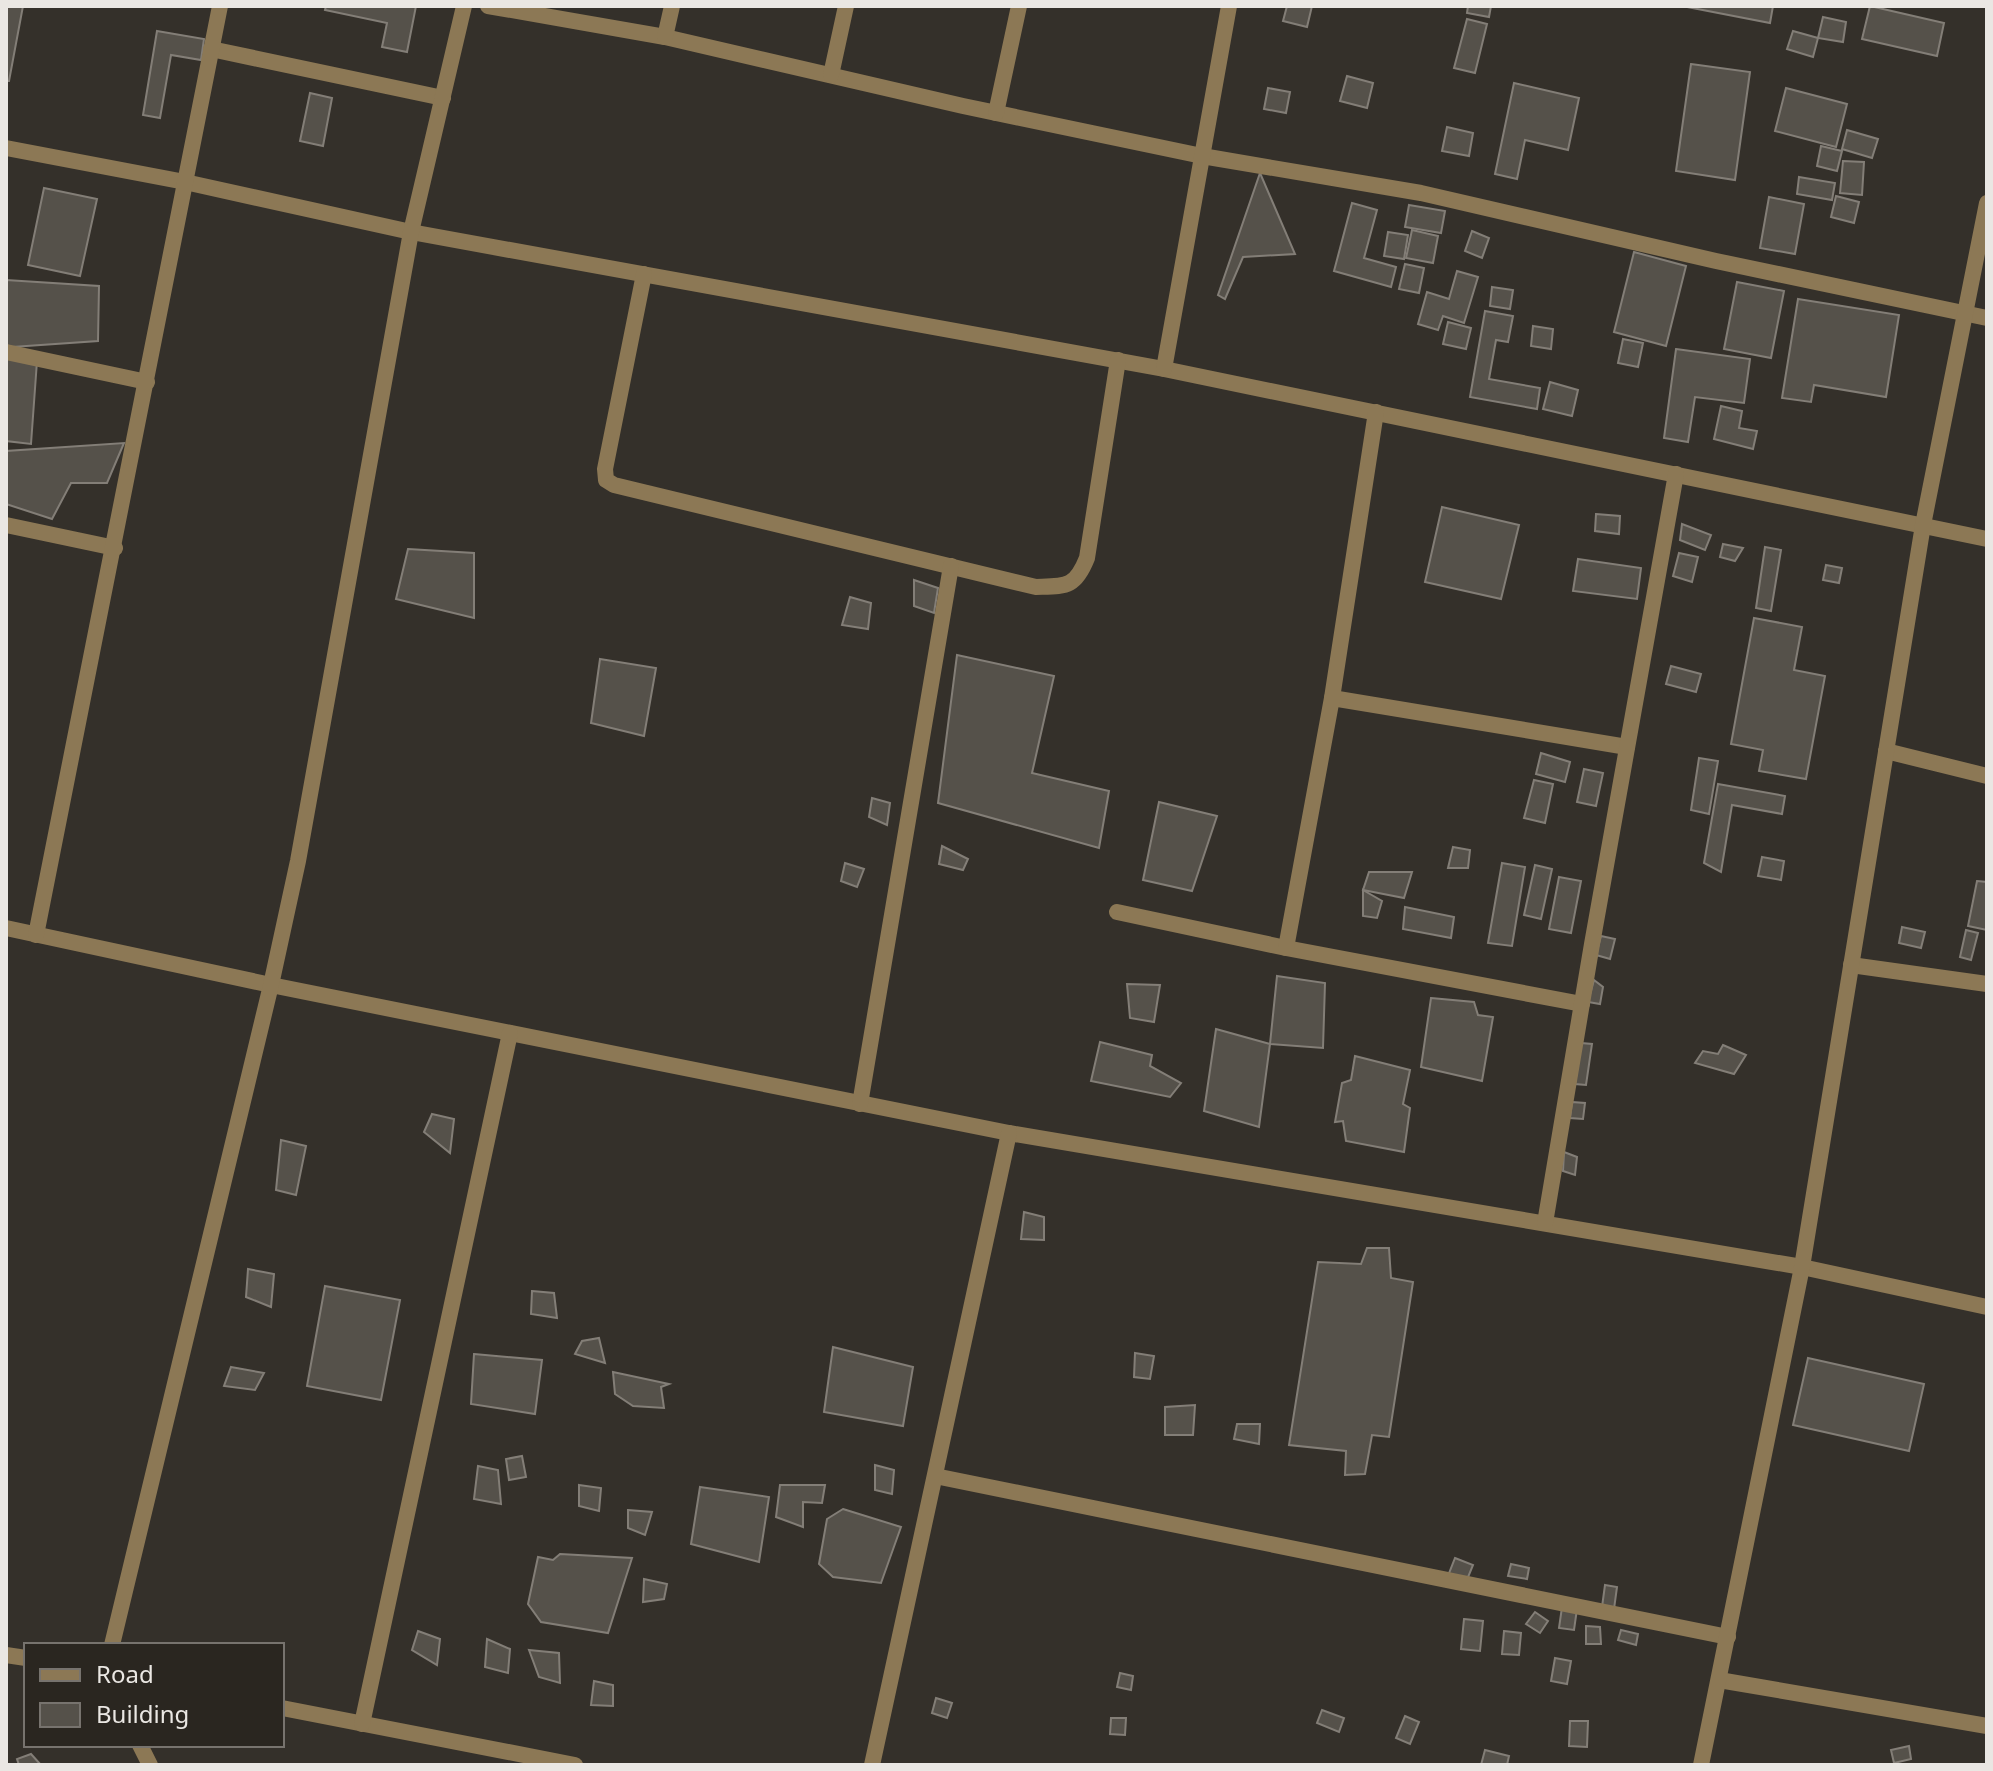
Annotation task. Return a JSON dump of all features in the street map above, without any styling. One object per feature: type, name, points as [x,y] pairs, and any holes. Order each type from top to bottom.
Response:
[{"type":"street","points":[[36,935],[220,6]]},
{"type":"street","points":[[112,1643],[271,985],[301,846],[411,232],[464,6]]},
{"type":"street","points":[[488,6],[665,37],[996,113],[1202,156],[1421,193],[1716,261],[1987,318]]},
{"type":"street","points":[[665,37],[672,6]]},
{"type":"street","points":[[831,75],[846,6]]},
{"type":"street","points":[[996,113],[1019,6]]},
{"type":"street","points":[[1164,369],[1229,6]]},
{"type":"street","points":[[211,49],[443,98]]},
{"type":"street","points":[[6,148],[185,182],[411,232],[1164,369],[1987,539]]},
{"type":"street","points":[[1701,1765],[1802,1267],[1923,525],[1987,203]]},
{"type":"street","points":[[644,274],[605,469],[606,480],[614,485],[1036,587],[1067,586],[1080,575],[1087,558],[1118,360]]},
{"type":"street","points":[[6,352],[147,382]]},
{"type":"street","points":[[1286,948],[1332,698],[1376,412]]},
{"type":"street","points":[[1545,1223],[1676,474]]},
{"type":"street","points":[[6,525],[115,548]]},
{"type":"street","points":[[860,1104],[951,566]]},
{"type":"street","points":[[1332,698],[1627,747]]},
{"type":"street","points":[[1886,751],[1987,776]]},
{"type":"street","points":[[1117,912],[1286,948],[1582,1004]]},
{"type":"street","points":[[6,928],[271,985],[1009,1133],[1802,1267],[1987,1307]]},
{"type":"street","points":[[1851,965],[1987,984]]},
{"type":"street","points":[[362,1724],[510,1033]]},
{"type":"street","points":[[872,1765],[1009,1133]]},
{"type":"street","points":[[935,1476],[1728,1637]]},
{"type":"street","points":[[1719,1680],[1987,1726]]},
{"type":"street","points":[[284,1708],[575,1765]]},
{"type":"street","points":[[141,1747],[150,1765]]},
{"type":"building","points":[[6,6],[23,6],[9,81],[6,81]]},
{"type":"building","points":[[326,6],[416,6],[407,52],[382,47],[387,23],[325,10]]},
{"type":"building","points":[[1287,6],[1312,6],[1307,27],[1283,21]]},
{"type":"building","points":[[1468,6],[1491,6],[1489,17],[1467,13]]},
{"type":"building","points":[[1682,6],[1773,6],[1770,23]]},
{"type":"building","points":[[1870,6],[1944,23],[1937,56],[1862,39]]},
{"type":"building","points":[[1823,17],[1846,22],[1843,42],[1818,38]]},
{"type":"building","points":[[1467,19],[1487,24],[1475,73],[1454,68]]},
{"type":"building","points":[[157,31],[204,39],[201,60],[171,55],[160,118],[143,115]]},
{"type":"building","points":[[1793,31],[1818,38],[1813,57],[1787,49]]},
{"type":"building","points":[[1691,64],[1750,72],[1735,180],[1676,171]]},
{"type":"building","points":[[1347,76],[1373,83],[1367,108],[1340,101]]},
{"type":"building","points":[[1514,83],[1579,98],[1568,150],[1525,140],[1517,179],[1495,174]]},
{"type":"building","points":[[1268,88],[1290,92],[1286,113],[1264,109]]},
{"type":"building","points":[[1786,88],[1847,104],[1836,147],[1775,131]]},
{"type":"building","points":[[310,93],[332,98],[323,146],[300,141]]},
{"type":"building","points":[[1447,127],[1473,133],[1469,156],[1442,151]]},
{"type":"building","points":[[1847,130],[1878,139],[1872,158],[1842,149]]},
{"type":"building","points":[[1821,146],[1842,151],[1837,171],[1817,166]]},
{"type":"building","points":[[1843,161],[1864,162],[1862,195],[1840,193]]},
{"type":"building","points":[[1260,173],[1295,254],[1243,257],[1225,299],[1218,295]]},
{"type":"building","points":[[1799,177],[1835,183],[1832,200],[1797,194]]},
{"type":"building","points":[[44,188],[97,199],[80,276],[28,265]]},
{"type":"building","points":[[1836,196],[1859,202],[1854,223],[1831,217]]},
{"type":"building","points":[[1769,197],[1804,204],[1795,254],[1760,248]]},
{"type":"building","points":[[1352,203],[1377,210],[1364,258],[1396,267],[1391,287],[1334,271]]},
{"type":"building","points":[[1409,205],[1445,211],[1441,233],[1405,227]]},
{"type":"building","points":[[1412,230],[1438,236],[1433,263],[1406,258]]},
{"type":"building","points":[[1472,231],[1489,238],[1482,258],[1465,251]]},
{"type":"building","points":[[1388,232],[1408,235],[1404,259],[1384,256]]},
{"type":"building","points":[[1634,252],[1686,266],[1666,346],[1614,332]]},
{"type":"building","points":[[1405,264],[1424,268],[1419,293],[1399,289]]},
{"type":"building","points":[[1457,271],[1478,277],[1464,323],[1443,316],[1438,330],[1418,324],[1427,292],[1449,299]]},
{"type":"building","points":[[6,280],[99,286],[98,341],[6,345]]},
{"type":"building","points":[[1737,282],[1784,291],[1771,358],[1724,349]]},
{"type":"building","points":[[1492,287],[1513,290],[1510,309],[1490,306]]},
{"type":"building","points":[[1798,299],[1899,315],[1886,397],[1814,385],[1811,402],[1782,398]]},
{"type":"building","points":[[1485,311],[1513,316],[1508,342],[1496,340],[1489,379],[1540,388],[1537,409],[1470,397]]},
{"type":"building","points":[[1448,322],[1471,328],[1466,349],[1443,344]]},
{"type":"building","points":[[1533,326],[1553,329],[1551,349],[1531,346]]},
{"type":"building","points":[[1623,339],[1643,343],[1638,367],[1618,363]]},
{"type":"building","points":[[1676,349],[1750,359],[1744,403],[1695,397],[1688,442],[1664,438]]},
{"type":"building","points":[[6,358],[37,361],[31,444],[6,441]]},
{"type":"building","points":[[1550,382],[1578,390],[1572,416],[1543,409]]},
{"type":"building","points":[[1721,406],[1742,411],[1739,428],[1757,431],[1753,449],[1714,439]]},
{"type":"building","points":[[124,443],[107,483],[71,483],[52,519],[6,504],[6,451]]},
{"type":"building","points":[[1442,507],[1519,525],[1501,599],[1425,582]]},
{"type":"building","points":[[1596,514],[1620,516],[1619,534],[1595,531]]},
{"type":"building","points":[[1682,524],[1711,535],[1705,550],[1680,540]]},
{"type":"building","points":[[1723,544],[1743,548],[1735,561],[1720,557]]},
{"type":"building","points":[[1765,547],[1781,550],[1771,611],[1756,608]]},
{"type":"building","points":[[408,549],[474,553],[474,618],[396,599]]},
{"type":"building","points":[[1679,553],[1698,557],[1692,582],[1673,576]]},
{"type":"building","points":[[1578,559],[1641,568],[1637,599],[1573,591]]},
{"type":"building","points":[[1826,565],[1842,568],[1839,583],[1823,580]]},
{"type":"building","points":[[914,580],[938,588],[934,613],[914,606]]},
{"type":"building","points":[[850,597],[871,603],[868,629],[842,625]]},
{"type":"building","points":[[1754,618],[1802,627],[1794,670],[1825,676],[1806,779],[1759,771],[1763,750],[1731,744]]},
{"type":"building","points":[[957,655],[1054,676],[1032,773],[1109,791],[1099,848],[938,803]]},
{"type":"building","points":[[600,659],[656,668],[644,736],[591,723]]},
{"type":"building","points":[[1671,666],[1701,674],[1696,692],[1666,684]]},
{"type":"building","points":[[1541,753],[1570,762],[1565,782],[1536,774]]},
{"type":"building","points":[[1699,758],[1718,761],[1709,814],[1691,810]]},
{"type":"building","points":[[1584,769],[1603,773],[1596,806],[1577,802]]},
{"type":"building","points":[[1534,780],[1553,784],[1545,823],[1524,818]]},
{"type":"building","points":[[1718,784],[1785,796],[1782,814],[1732,805],[1721,872],[1704,863]]},
{"type":"building","points":[[872,798],[890,803],[887,825],[869,817]]},
{"type":"building","points":[[1159,802],[1217,816],[1192,891],[1143,880]]},
{"type":"building","points":[[942,846],[968,859],[963,870],[939,864]]},
{"type":"building","points":[[1453,847],[1470,850],[1468,868],[1448,868]]},
{"type":"building","points":[[1762,857],[1784,861],[1781,880],[1758,876]]},
{"type":"building","points":[[845,863],[864,869],[857,887],[841,881]]},
{"type":"building","points":[[1502,863],[1525,867],[1512,946],[1488,943]]},
{"type":"building","points":[[1535,865],[1552,869],[1541,919],[1524,915]]},
{"type":"building","points":[[1369,872],[1412,872],[1404,898],[1363,890]]},
{"type":"building","points":[[1559,877],[1581,881],[1571,933],[1549,929]]},
{"type":"building","points":[[1977,881],[1987,882],[1987,930],[1968,926]]},
{"type":"building","points":[[1363,890],[1382,901],[1377,918],[1363,916]]},
{"type":"building","points":[[1405,907],[1454,917],[1451,938],[1403,929]]},
{"type":"building","points":[[1902,927],[1925,932],[1921,948],[1899,943]]},
{"type":"building","points":[[1966,930],[1978,933],[1971,960],[1960,957]]},
{"type":"building","points":[[1601,936],[1615,939],[1610,959],[1596,955]]},
{"type":"building","points":[[1277,976],[1325,983],[1323,1048],[1270,1044]]},
{"type":"building","points":[[1594,980],[1603,987],[1600,1004],[1588,1002]]},
{"type":"building","points":[[1127,984],[1160,985],[1154,1022],[1130,1018]]},
{"type":"building","points":[[1431,998],[1474,1002],[1478,1015],[1493,1017],[1482,1081],[1421,1067]]},
{"type":"building","points":[[1216,1029],[1270,1044],[1259,1127],[1204,1111]]},
{"type":"building","points":[[1100,1042],[1152,1055],[1150,1066],[1181,1083],[1170,1097],[1091,1081]]},
{"type":"building","points":[[1581,1043],[1592,1044],[1586,1085],[1575,1084]]},
{"type":"building","points":[[1723,1045],[1746,1055],[1734,1074],[1695,1063],[1703,1051],[1718,1054]]},
{"type":"building","points":[[1355,1056],[1410,1070],[1403,1104],[1410,1108],[1404,1152],[1346,1141],[1343,1121],[1335,1122],[1342,1083],[1351,1080]]},
{"type":"building","points":[[1572,1102],[1585,1103],[1583,1119],[1570,1118]]},
{"type":"building","points":[[432,1114],[454,1119],[450,1153],[424,1132]]},
{"type":"building","points":[[281,1140],[306,1146],[296,1195],[276,1190]]},
{"type":"building","points":[[1564,1152],[1577,1157],[1575,1175],[1563,1171]]},
{"type":"building","points":[[1024,1212],[1044,1217],[1044,1240],[1021,1239]]},
{"type":"building","points":[[1367,1248],[1389,1248],[1391,1278],[1413,1282],[1389,1437],[1372,1435],[1365,1474],[1345,1475],[1346,1451],[1289,1445],[1318,1262],[1361,1264]]},
{"type":"building","points":[[248,1269],[274,1274],[271,1307],[246,1297]]},
{"type":"building","points":[[325,1286],[400,1300],[381,1400],[307,1386]]},
{"type":"building","points":[[532,1291],[554,1293],[557,1318],[531,1314]]},
{"type":"building","points":[[599,1338],[605,1363],[575,1354],[582,1341]]},
{"type":"building","points":[[833,1347],[913,1367],[903,1426],[824,1412]]},
{"type":"building","points":[[1135,1353],[1154,1356],[1150,1379],[1134,1377]]},
{"type":"building","points":[[474,1354],[542,1360],[535,1414],[471,1404]]},
{"type":"building","points":[[1808,1358],[1924,1384],[1909,1451],[1793,1425]]},
{"type":"building","points":[[231,1367],[264,1373],[255,1390],[224,1386]]},
{"type":"building","points":[[613,1372],[669,1384],[661,1387],[664,1408],[633,1406],[615,1394]]},
{"type":"building","points":[[1195,1405],[1193,1435],[1165,1435],[1165,1407]]},
{"type":"building","points":[[1237,1424],[1260,1424],[1259,1444],[1234,1439]]},
{"type":"building","points":[[522,1456],[526,1477],[509,1480],[506,1459]]},
{"type":"building","points":[[875,1465],[894,1470],[892,1494],[875,1490]]},
{"type":"building","points":[[478,1466],[498,1470],[501,1504],[474,1499]]},
{"type":"building","points":[[579,1485],[601,1488],[599,1511],[579,1506]]},
{"type":"building","points":[[780,1485],[825,1485],[822,1503],[803,1502],[803,1527],[776,1517]]},
{"type":"building","points":[[700,1487],[769,1497],[759,1562],[691,1544]]},
{"type":"building","points":[[843,1509],[901,1527],[881,1583],[833,1577],[819,1564],[827,1519]]},
{"type":"building","points":[[628,1510],[652,1512],[645,1535],[628,1528]]},
{"type":"building","points":[[560,1554],[632,1558],[608,1633],[541,1622],[528,1604],[538,1557],[553,1560]]},
{"type":"building","points":[[1455,1558],[1473,1565],[1464,1587],[1446,1581]]},
{"type":"building","points":[[1511,1564],[1529,1568],[1527,1579],[1508,1576]]},
{"type":"building","points":[[644,1579],[667,1584],[664,1599],[643,1602]]},
{"type":"building","points":[[1605,1585],[1617,1587],[1614,1609],[1602,1607]]},
{"type":"building","points":[[1562,1607],[1577,1609],[1574,1630],[1559,1628]]},
{"type":"building","points":[[1535,1612],[1548,1621],[1540,1633],[1526,1624]]},
{"type":"building","points":[[1464,1619],[1483,1621],[1480,1651],[1461,1649]]},
{"type":"building","points":[[1586,1626],[1600,1627],[1601,1644],[1586,1644]]},
{"type":"building","points":[[1621,1630],[1638,1634],[1636,1645],[1618,1640]]},
{"type":"building","points":[[418,1631],[440,1639],[437,1665],[412,1650]]},
{"type":"building","points":[[1504,1631],[1521,1633],[1519,1655],[1502,1654]]},
{"type":"building","points":[[487,1639],[510,1649],[508,1673],[485,1667]]},
{"type":"building","points":[[529,1650],[559,1653],[560,1683],[539,1677]]},
{"type":"building","points":[[1555,1658],[1571,1661],[1567,1684],[1551,1681]]},
{"type":"building","points":[[1120,1673],[1133,1676],[1131,1690],[1117,1687]]},
{"type":"building","points":[[594,1681],[613,1685],[613,1706],[591,1705]]},
{"type":"building","points":[[936,1698],[952,1703],[947,1718],[932,1713]]},
{"type":"building","points":[[1322,1710],[1344,1718],[1339,1732],[1317,1723]]},
{"type":"building","points":[[1405,1716],[1419,1722],[1410,1744],[1396,1738]]},
{"type":"building","points":[[1111,1718],[1126,1718],[1125,1735],[1110,1734]]},
{"type":"building","points":[[1570,1721],[1588,1721],[1587,1747],[1569,1746]]},
{"type":"building","points":[[1909,1746],[1911,1759],[1894,1763],[1891,1750]]},
{"type":"building","points":[[1485,1750],[1509,1756],[1507,1765],[1481,1765]]},
{"type":"building","points":[[31,1754],[41,1765],[19,1765],[17,1759]]}]
